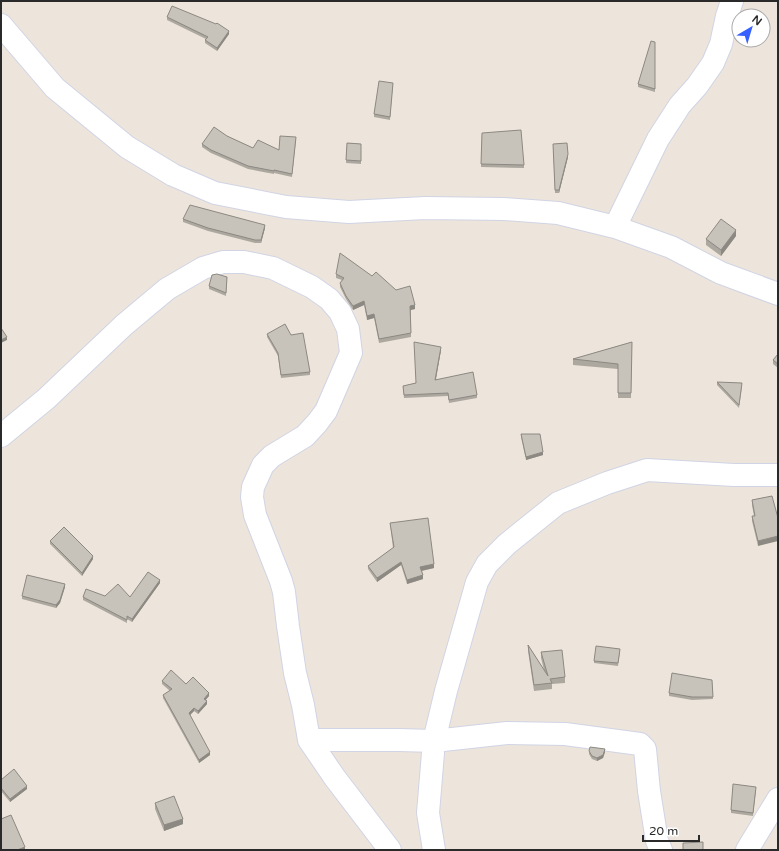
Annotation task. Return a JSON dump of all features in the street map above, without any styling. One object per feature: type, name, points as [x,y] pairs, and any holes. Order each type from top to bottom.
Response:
[{"type":"street","points":[[615,227],[658,139],[680,105],[697,86],[713,63],[721,44],[732,1]]},
{"type":"street","points":[[1,25],[55,88],[127,147],[173,175],[215,193],[286,207],[348,212],[425,208],[504,209],[558,213],[615,227],[671,247],[721,273],[778,294]]},
{"type":"street","points":[[1,436],[46,399],[148,304],[167,289],[203,268],[223,262],[244,262],[273,268],[312,287],[329,299],[340,312],[348,329],[351,353],[326,411],[305,436],[272,456],[264,465],[253,487],[252,497],[255,515],[284,592],[295,673],[303,705],[309,740],[335,778],[390,850]]},
{"type":"street","points":[[434,850],[428,813],[434,741],[446,691],[477,582],[487,564],[507,544],[558,503],[607,483],[647,470],[734,475],[778,475]]},
{"type":"street","points":[[309,740],[434,741],[507,733],[565,734],[640,744],[645,749],[649,791],[657,841],[661,850]]},
{"type":"street","points":[[747,850],[778,799]]},
{"type":"building","points":[[172,6],[216,24],[217,23],[229,31],[217,48],[205,40],[208,37],[167,17]]},
{"type":"building","points":[[651,41],[655,42],[655,89],[638,84]]},
{"type":"building","points":[[379,81],[393,83],[390,117],[374,114]]},
{"type":"building","points":[[214,127],[227,136],[253,148],[258,140],[279,150],[280,136],[296,137],[292,174],[248,166],[211,150],[202,144]]},
{"type":"building","points":[[521,130],[524,165],[481,164],[482,133]]},
{"type":"building","points":[[347,143],[361,144],[361,161],[346,160]]},
{"type":"building","points":[[567,143],[568,154],[559,190],[555,190],[553,144]]},
{"type":"building","points":[[190,205],[265,225],[261,240],[255,240],[208,228],[183,219]]},
{"type":"building","points":[[721,219],[736,230],[721,250],[706,239]]},
{"type":"building","points":[[340,253],[372,276],[376,272],[396,290],[410,286],[415,305],[410,306],[411,333],[379,339],[374,314],[367,316],[364,301],[353,306],[340,283],[344,278],[336,274]]},
{"type":"building","points":[[217,274],[227,277],[226,293],[209,286],[212,275]]},
{"type":"building","points":[[285,324],[291,335],[303,333],[310,372],[281,375],[278,353],[267,334]]},
{"type":"building","points":[[1,328],[7,337],[1,340]]},
{"type":"building","points":[[414,342],[441,347],[435,380],[473,372],[477,395],[449,400],[448,393],[404,395],[403,386],[416,383]]},
{"type":"building","points":[[632,342],[631,393],[618,393],[618,364],[573,359]]},
{"type":"building","points":[[778,354],[778,364],[773,360]]},
{"type":"building","points":[[717,382],[742,383],[739,405]]},
{"type":"building","points":[[521,434],[540,434],[543,452],[526,457]]},
{"type":"building","points":[[772,496],[778,518],[778,536],[758,541],[752,516],[755,516],[752,500]]},
{"type":"building","points":[[428,518],[434,564],[420,567],[423,575],[407,580],[401,562],[377,578],[368,566],[394,547],[390,523]]},
{"type":"building","points":[[64,527],[93,556],[82,573],[50,541]]},
{"type":"building","points":[[148,572],[160,580],[132,619],[127,616],[127,620],[83,597],[86,589],[105,596],[118,584],[130,597]]},
{"type":"building","points":[[27,575],[65,584],[60,600],[56,605],[22,596]]},
{"type":"building","points":[[528,645],[548,676],[541,652],[562,650],[565,677],[550,679],[552,683],[534,685]]},
{"type":"building","points":[[596,646],[620,649],[618,663],[594,661]]},
{"type":"building","points":[[171,670],[186,684],[193,677],[209,693],[204,699],[207,701],[198,711],[194,708],[189,713],[210,752],[199,760],[163,695],[172,689],[162,681]]},
{"type":"building","points":[[672,673],[712,680],[713,697],[692,697],[669,693]]},
{"type":"building","points":[[590,747],[605,749],[603,755],[597,758],[592,756],[589,751]]},
{"type":"building","points":[[14,769],[27,786],[10,799],[1,788],[1,780]]},
{"type":"building","points":[[733,784],[756,787],[753,813],[731,810]]},
{"type":"building","points":[[174,796],[183,819],[164,825],[155,803]]},
{"type":"building","points":[[11,815],[25,847],[17,850],[1,850],[1,819]]},
{"type":"building","points":[[703,842],[703,850],[683,850],[683,843]]}]
